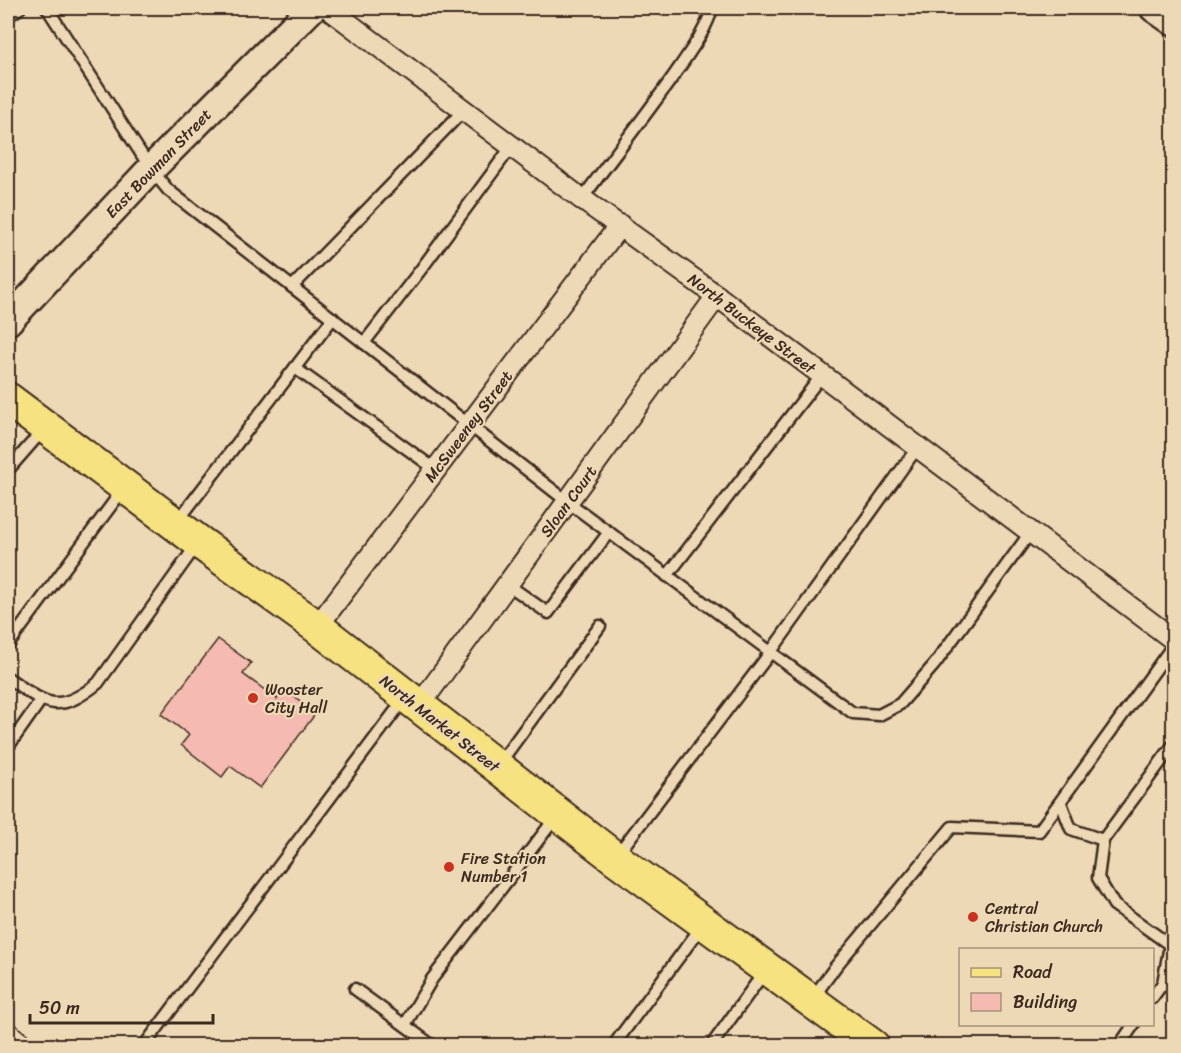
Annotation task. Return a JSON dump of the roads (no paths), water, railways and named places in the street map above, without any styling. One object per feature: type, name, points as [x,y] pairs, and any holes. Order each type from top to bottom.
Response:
[{"type":"main road","name":"East Bowman Street","points":[[8,321],[151,169],[312,8]]},
{"type":"main road","name":"North Market Street","points":[[8,399],[44,428],[316,627],[615,858],[873,1046]]},
{"type":"street","name":"North Buckeye Street","points":[[328,8],[582,199],[717,296],[1173,642]]},
{"type":"street","name":"McSweeney Street","points":[[316,627],[620,225]]},
{"type":"street","name":"Sloan Court","points":[[413,702],[507,584],[717,296]]},
{"type":"street","points":[[8,1033],[24,1046]]},
{"type":"lane","points":[[8,16],[20,8]]},
{"type":"lane","points":[[47,8],[151,169],[168,190],[568,502],[853,713],[879,715],[900,704],[934,665],[1030,533]]},
{"type":"lane","points":[[582,199],[685,59],[712,8]]},
{"type":"lane","points":[[292,287],[464,110]]},
{"type":"lane","points":[[364,343],[512,146]]},
{"type":"lane","points":[[8,678],[41,700],[62,704],[81,697],[98,683],[187,533],[295,368],[333,318]]},
{"type":"lane","points":[[295,368],[435,469]]},
{"type":"lane","points":[[667,576],[822,375]]},
{"type":"lane","points":[[8,470],[44,428]]},
{"type":"lane","points":[[615,858],[770,653],[917,448]]},
{"type":"lane","points":[[9,639],[125,487]]},
{"type":"lane","points":[[507,584],[548,613],[609,532]]},
{"type":"lane","points":[[497,766],[600,626]]},
{"type":"lane","points":[[811,1000],[836,966],[952,827],[1039,831],[1173,642]]},
{"type":"lane","points":[[8,747],[41,700]]},
{"type":"lane","points":[[144,1046],[413,702]]},
{"type":"lane","points":[[1154,995],[1163,983],[1172,943],[1114,905],[1098,878],[1103,840],[1173,744]]},
{"type":"lane","points":[[1060,803],[1071,829],[1103,840]]},
{"type":"lane","points":[[405,1025],[432,979],[558,814]]},
{"type":"lane","points":[[613,1046],[704,923]]},
{"type":"lane","points":[[711,1046],[767,968]]},
{"type":"lane","points":[[1163,983],[1173,991]]},
{"type":"lane","points":[[355,990],[433,1046]]},
{"type":"lane","points":[[1119,1046],[1133,1026]]},
{"type":"place","name":"Wooster City Hall","points":[[253,698]]},
{"type":"place","name":"Fire Station Number 1","points":[[449,867]]},
{"type":"place","name":"Central Christian Church","points":[[973,917]]}]
